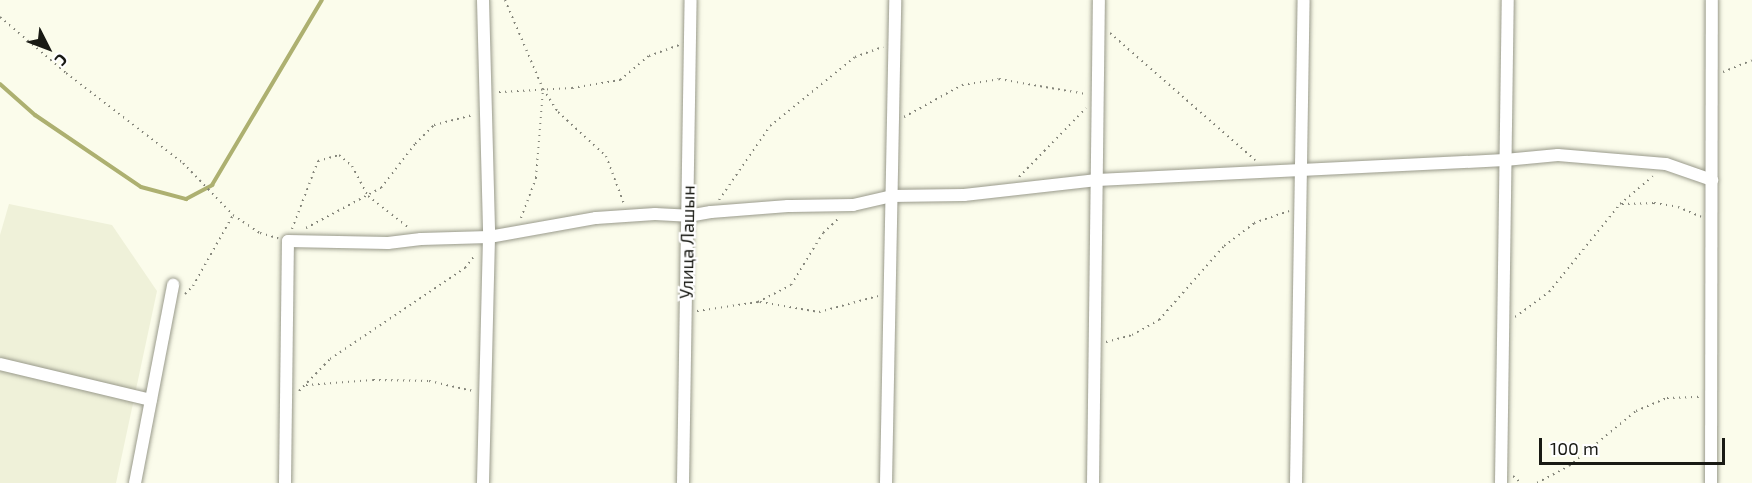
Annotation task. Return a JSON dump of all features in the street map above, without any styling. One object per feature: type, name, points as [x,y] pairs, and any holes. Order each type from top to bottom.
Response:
[{"type":"street","points":[[483,0],[489,237],[483,483]]},
{"type":"street","name":"Улица Лашын","points":[[683,483],[691,0]]},
{"type":"street","points":[[886,483],[895,0]]},
{"type":"street","points":[[1092,483],[1099,0]]},
{"type":"street","points":[[1296,483],[1304,0]]},
{"type":"street","points":[[1501,483],[1508,0]]},
{"type":"street","points":[[1711,483],[1712,0]]},
{"type":"street","points":[[285,483],[288,241],[388,243],[421,239],[489,237],[596,218],[629,215],[688,216],[711,212],[853,206],[891,196],[964,195],[1097,180],[1505,160],[1558,155],[1666,164],[1712,180]]},
{"type":"street","points":[[135,483],[173,285]]},
{"type":"street","points":[[0,364],[151,400]]},
{"type":"path","points":[[505,0],[543,89],[558,112],[606,156],[629,215]]},
{"type":"path","points":[[0,17],[66,73],[183,163],[233,215],[260,233],[288,241]]},
{"type":"path","points":[[1099,23],[1268,171]]},
{"type":"path","points":[[484,94],[572,88],[620,80],[649,56],[690,41]]},
{"type":"path","points":[[711,212],[770,126],[855,57],[894,43]]},
{"type":"path","points":[[1712,75],[1752,60]]},
{"type":"path","points":[[892,123],[962,85],[990,81],[999,80],[1098,96]]},
{"type":"path","points":[[517,231],[536,178],[543,89]]},
{"type":"path","points":[[1007,190],[1098,96]]},
{"type":"path","points":[[288,241],[311,225],[381,188],[434,125],[485,112]]},
{"type":"path","points":[[288,241],[318,161],[339,155],[352,166],[368,196],[421,239]]},
{"type":"path","points":[[1503,326],[1549,292],[1620,204],[1666,164]]},
{"type":"path","points":[[1620,204],[1654,203],[1678,207],[1712,222]]},
{"type":"path","points":[[758,302],[791,285],[823,233],[853,206]]},
{"type":"path","points":[[1095,345],[1132,335],[1159,320],[1224,246],[1254,223],[1300,207]]},
{"type":"path","points":[[184,294],[193,286],[233,215]]},
{"type":"path","points":[[286,404],[330,359],[465,267],[489,237]]},
{"type":"path","points":[[686,313],[758,302],[819,312],[864,298],[890,294]]},
{"type":"path","points":[[305,385],[373,380],[429,381],[485,394]]},
{"type":"path","points":[[1537,483],[1569,466],[1636,411],[1667,398],[1712,397]]},
{"type":"shaded area","points":[[9,204],[112,225],[157,291],[116,483],[0,483],[0,235]]},
{"type":"waterway","points":[[0,84],[35,115],[141,187],[186,199],[212,185],[322,0]]}]
